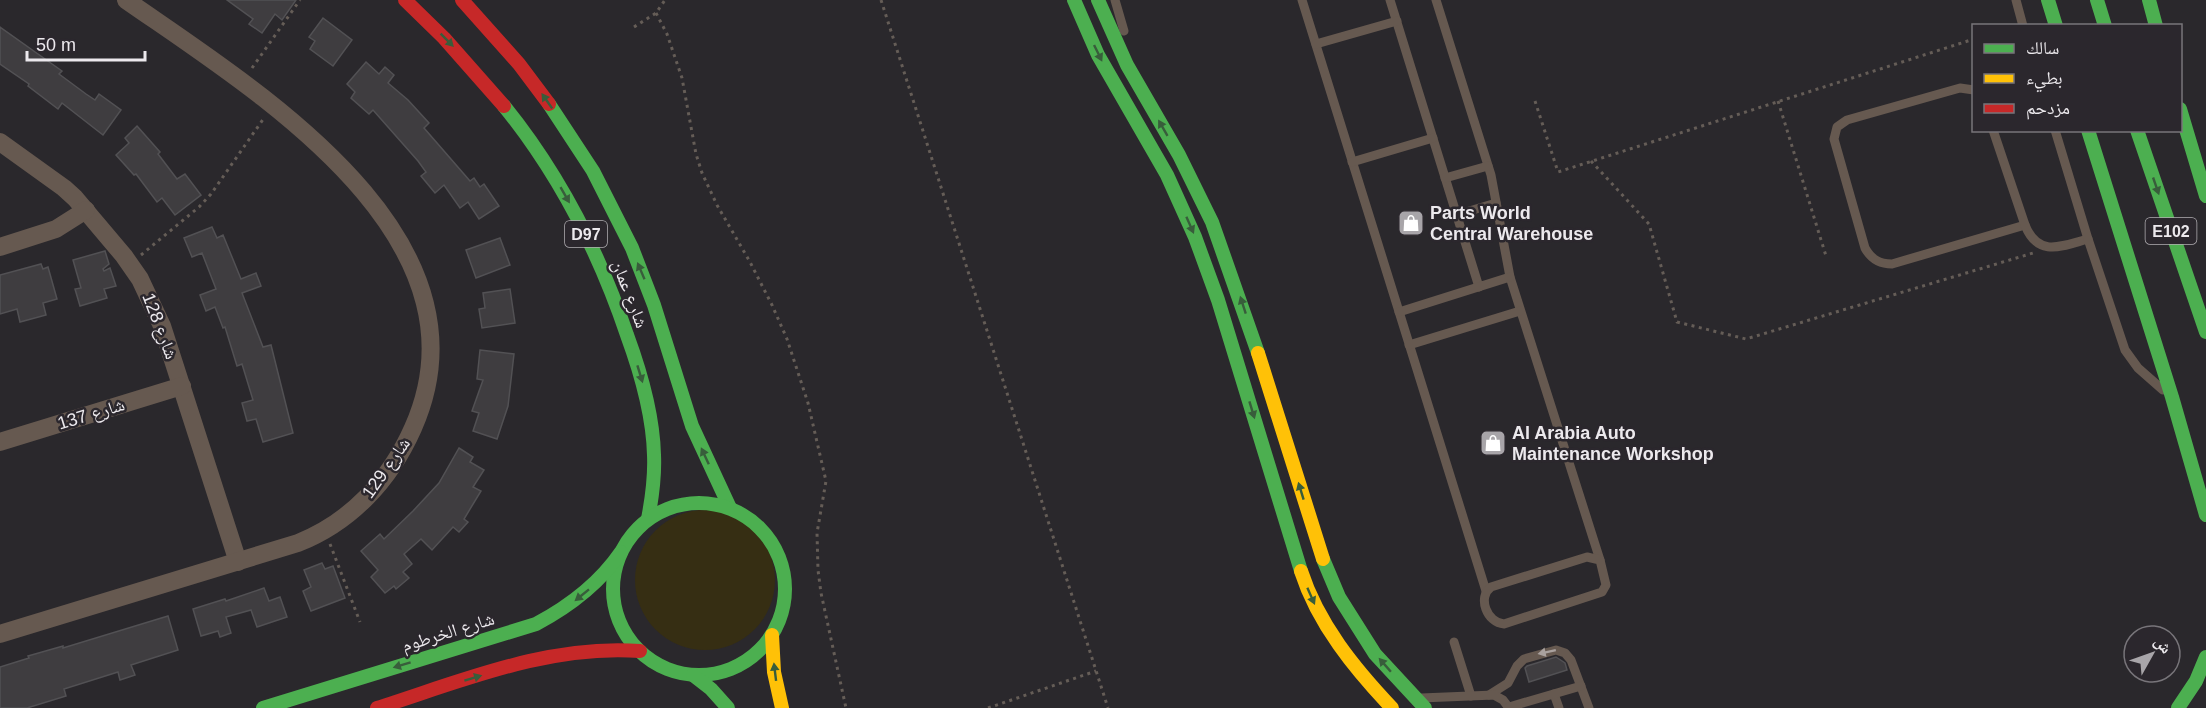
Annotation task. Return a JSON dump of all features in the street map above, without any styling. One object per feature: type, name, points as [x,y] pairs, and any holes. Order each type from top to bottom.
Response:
[{"type":"main road","name":"شارع عمان","points":[[405,0],[453,46],[506,105],[551,171],[590,242],[619,311],[650,413],[656,474],[648,519]]},
{"type":"main road","name":"شارع عمان","points":[[462,0],[531,78],[574,143],[615,213],[648,288],[692,425],[730,508]]},
{"type":"main road","points":[[1074,0],[1098,55],[1167,175],[1195,237],[1218,300],[1305,582],[1326,626],[1354,667],[1392,708]]},
{"type":"main road","points":[[1098,0],[1138,86],[1196,188],[1229,265],[1328,573],[1339,597],[1363,637],[1389,670],[1420,703]]},
{"type":"main road","points":[[2048,0],[2055,24]]},
{"type":"main road","points":[[2097,0],[2104,24]]},
{"type":"main road","points":[[2149,0],[2155,24]]},
{"type":"main road","name":"E102","points":[[2182,112],[2206,195]]},
{"type":"main road","points":[[2089,132],[2172,397],[2206,515]]},
{"type":"main road","name":"E102","points":[[2138,132],[2206,332]]},
{"type":"main road","points":[[688,503],[710,503],[730,508],[749,519],[765,534],[777,552],[784,573],[785,594],[781,616],[772,635],[760,650],[738,666],[711,674],[693,675],[674,671],[656,663],[640,651],[627,635],[617,615],[613,594],[615,573],[621,552],[632,534],[648,519],[667,509],[688,503]]},
{"type":"main road","name":"شارع الخرطوم","points":[[263,708],[536,624],[584,594],[612,565],[621,552]]},
{"type":"main road","points":[[772,635],[774,672],[782,708]]},
{"type":"main road","points":[[376,708],[550,655],[614,648],[640,651]]},
{"type":"main road","points":[[2178,708],[2196,681],[2206,657]]},
{"type":"main road","points":[[693,675],[711,689],[728,708]]},
{"type":"street","name":"شارع 129","points":[[0,634],[298,543],[325,531],[350,514],[370,494],[396,461],[417,420],[427,383],[429,324],[419,283],[396,237],[374,207],[329,154],[297,124],[242,81],[126,0]]},
{"type":"street","name":"شارع 128","points":[[0,142],[64,188],[86,210],[130,264],[155,308],[238,562]]},
{"type":"street","points":[[0,248],[56,229],[86,210]]},
{"type":"street","name":"شارع 137","points":[[0,442],[182,386]]},
{"type":"lane","points":[[1115,0],[1138,86]]},
{"type":"lane","points":[[1302,0],[1486,591],[1485,600],[1490,617],[1496,623],[1504,624],[1602,592],[1606,585],[1510,277],[1488,166],[1436,0]]},
{"type":"lane","points":[[1390,0],[1479,287]]},
{"type":"lane","points":[[2016,0],[2023,24]]},
{"type":"lane","points":[[1316,44],[1396,21]]},
{"type":"lane","points":[[1972,89],[1966,87],[1949,91],[1846,120],[1837,128],[1834,139],[1865,248],[1873,259],[1892,264],[2025,225]]},
{"type":"lane","points":[[1994,132],[2031,238],[2049,248],[2088,239]]},
{"type":"lane","points":[[2056,132],[2088,239],[2129,357],[2138,368],[2172,397]]},
{"type":"lane","points":[[1352,162],[1433,138]]},
{"type":"lane","points":[[1445,178],[1488,166]]},
{"type":"lane","points":[[1456,214],[1496,203]]},
{"type":"lane","points":[[1399,312],[1510,277]]},
{"type":"lane","points":[[1409,345],[1520,311]]},
{"type":"lane","points":[[1486,591],[1491,587],[1587,557],[1599,560]]},
{"type":"lane","points":[[1454,642],[1471,696]]},
{"type":"lane","points":[[1490,695],[1508,683],[1517,666],[1524,659],[1551,650],[1560,651],[1568,656],[1589,708]]},
{"type":"lane","points":[[1420,703],[1490,695],[1503,700],[1509,708],[1527,705],[1581,686]]},
{"type":"lane","points":[[1554,694],[1558,708]]},
{"type":"path","points":[[242,81],[300,0]]},
{"type":"path","points":[[634,27],[656,13],[665,0]]},
{"type":"path","points":[[880,0],[1108,708]]},
{"type":"path","points":[[656,13],[667,34],[682,78],[696,154],[702,172],[717,205],[772,305],[799,374],[813,423],[826,481],[819,514],[818,570],[823,604],[846,708]]},
{"type":"path","points":[[1534,101],[1558,172],[1972,40]]},
{"type":"path","points":[[1778,101],[1826,256]]},
{"type":"path","points":[[130,264],[199,207],[211,194],[273,105]]},
{"type":"path","points":[[1591,161],[1649,224],[1677,322],[1746,339],[2049,248]]},
{"type":"path","points":[[325,531],[360,622]]},
{"type":"path","points":[[988,708],[1096,671]]},
{"type":"sand","points":[[705,510],[732,515],[754,531],[770,553],[775,580],[770,607],[754,629],[732,645],[705,650],[678,645],[656,629],[640,607],[635,580],[640,553],[656,531],[678,515]]},
{"type":"building","points":[[227,0],[296,0],[282,20],[275,14],[262,33],[249,24],[253,19]]},
{"type":"building","points":[[323,18],[352,40],[333,66],[310,49],[315,41],[309,37]]},
{"type":"building","points":[[0,27],[62,71],[59,74],[86,94],[95,100],[99,94],[121,110],[103,135],[62,103],[58,109],[28,86],[29,84],[0,64]]},
{"type":"building","points":[[366,62],[379,74],[385,67],[394,75],[388,83],[429,123],[424,128],[470,181],[474,178],[480,187],[484,184],[499,206],[479,219],[468,202],[460,208],[444,185],[435,193],[421,176],[426,172],[418,161],[373,110],[369,114],[351,98],[355,92],[347,84]]},
{"type":"building","points":[[137,126],[160,152],[158,154],[177,179],[185,174],[201,195],[175,215],[162,198],[157,202],[136,174],[134,175],[116,155],[129,143],[125,138]]},
{"type":"building","points":[[212,227],[217,238],[223,235],[241,279],[256,273],[261,286],[242,293],[263,347],[271,345],[293,433],[263,442],[256,419],[247,421],[242,403],[253,400],[242,364],[237,366],[225,327],[223,328],[215,307],[206,311],[200,295],[216,289],[202,253],[192,257],[184,238]]},
{"type":"building","points":[[500,238],[510,265],[476,278],[466,250]]},
{"type":"building","points":[[105,251],[109,264],[103,269],[104,271],[110,268],[116,286],[104,289],[107,298],[80,306],[75,289],[81,288],[73,260]]},
{"type":"building","points":[[41,264],[43,269],[48,267],[57,299],[43,303],[46,315],[20,322],[17,309],[0,314],[0,275]]},
{"type":"building","points":[[510,289],[515,323],[482,328],[479,309],[485,308],[483,293]]},
{"type":"building","points":[[480,350],[514,354],[508,406],[497,439],[473,431],[479,413],[472,411],[483,380],[477,379]]},
{"type":"building","points":[[459,448],[473,457],[470,462],[484,470],[473,487],[481,491],[464,519],[468,522],[459,532],[453,527],[432,550],[421,539],[404,554],[412,564],[403,572],[409,578],[396,589],[394,586],[385,593],[371,577],[378,570],[361,551],[380,534],[384,539],[413,511],[439,483]]},
{"type":"building","points":[[322,563],[325,569],[333,566],[345,598],[311,611],[303,591],[311,587],[304,570]]},
{"type":"building","points":[[264,588],[269,601],[280,597],[287,617],[257,627],[251,610],[226,617],[231,633],[220,637],[218,631],[201,636],[193,609]]},
{"type":"building","points":[[168,616],[178,650],[131,665],[135,675],[120,680],[118,672],[64,689],[66,696],[27,708],[0,708],[0,667],[29,658],[28,656],[63,646],[63,648]]},
{"type":"building","points":[[1556,657],[1565,663],[1567,670],[1529,682],[1525,668],[1527,666]]},
{"type":"traffic: fast","points":[[1074,0],[1098,55],[1167,175],[1195,237],[1218,300],[1301,571]]},
{"type":"traffic: fast","points":[[1098,0],[1127,65],[1179,155],[1212,222],[1258,353]]},
{"type":"traffic: fast","points":[[2048,0],[2055,24]]},
{"type":"traffic: fast","points":[[2097,0],[2104,24]]},
{"type":"traffic: fast","points":[[2149,0],[2155,24]]},
{"type":"traffic: fast","points":[[549,104],[593,171],[632,248],[654,305],[692,426],[730,508]]},
{"type":"traffic: fast","points":[[504,106],[560,186],[576,215],[604,274],[632,349],[645,394],[653,440],[654,479],[648,519]]},
{"type":"traffic: fast","points":[[2182,116],[2206,196]]},
{"type":"traffic: fast","points":[[2089,132],[2172,397],[2206,515]]},
{"type":"traffic: fast","points":[[2138,132],[2206,332]]},
{"type":"traffic: fast","points":[[699,503],[732,510],[760,528],[778,556],[785,589],[778,622],[760,650],[732,668],[699,675],[666,668],[638,650],[620,622],[613,589],[620,556],[638,528],[666,510],[699,503]]},
{"type":"traffic: fast","points":[[263,708],[536,624],[561,610],[583,593],[621,552]]},
{"type":"traffic: fast","points":[[1323,559],[1339,597],[1375,654],[1425,708]]},
{"type":"traffic: fast","points":[[2178,708],[2196,681],[2206,657]]},
{"type":"traffic: fast","points":[[693,675],[711,689],[728,708]]},
{"type":"traffic: slow","points":[[1258,353],[1323,559]]},
{"type":"traffic: slow","points":[[1301,571],[1317,609],[1339,645],[1392,708]]},
{"type":"traffic: slow","points":[[772,635],[774,672],[782,708]]},
{"type":"traffic: jam","points":[[405,0],[444,38],[504,106]]},
{"type":"traffic: jam","points":[[462,0],[519,64],[549,104]]},
{"type":"traffic: jam","points":[[377,708],[474,676],[539,659],[606,650],[640,651]]},
{"type":"place","name":"Parts World Central Warehouse","points":[[1411,223]]},
{"type":"place","name":"Al Arabia Auto Maintenance Workshop","points":[[1493,443]]}]
